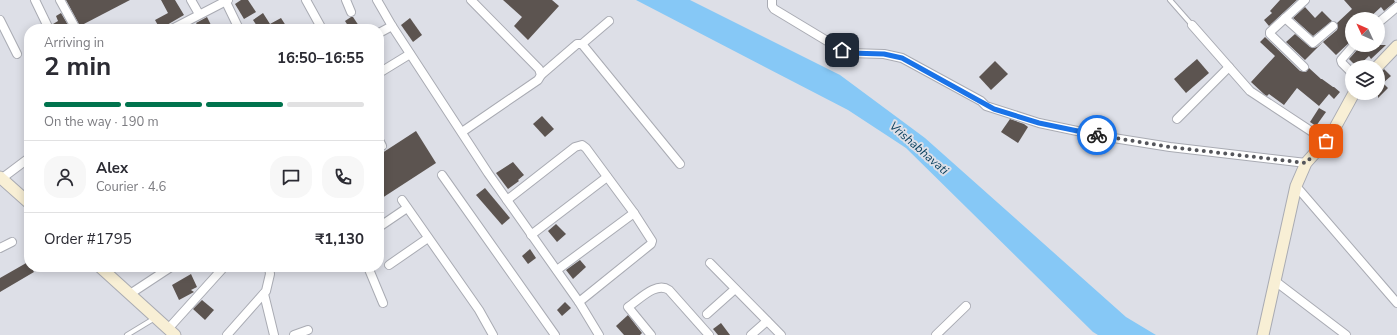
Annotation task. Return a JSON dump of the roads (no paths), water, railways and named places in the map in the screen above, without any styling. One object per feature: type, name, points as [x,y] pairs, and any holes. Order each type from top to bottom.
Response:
[{"type":"street","points":[[35,0],[47,24]]},
{"type":"street","points":[[60,0],[73,24]]},
{"type":"street","points":[[191,0],[199,14]]},
{"type":"street","points":[[181,24],[226,0],[237,24]]},
{"type":"street","points":[[306,0],[319,24]]},
{"type":"street","points":[[346,0],[351,12]]},
{"type":"street","points":[[377,0],[410,54],[531,235],[579,302],[599,335]]},
{"type":"street","points":[[471,0],[539,69],[541,75]]},
{"type":"street","points":[[772,0],[771,4],[774,9],[846,52],[884,54],[902,58],[986,106],[1039,123],[1101,136],[1170,147],[1306,163]]},
{"type":"street","points":[[1304,67],[1270,34],[1270,32],[1305,0]]},
{"type":"street","points":[[1385,17],[1397,6]]},
{"type":"street","points":[[1285,18],[1313,43],[1333,26]]},
{"type":"street","points":[[0,20],[17,54]]},
{"type":"street","points":[[462,132],[538,80],[541,75],[577,44],[582,44],[609,21]]},
{"type":"street","points":[[1192,25],[1250,91],[1326,141]]},
{"type":"street","points":[[384,30],[392,26]]},
{"type":"street","points":[[582,44],[680,164]]},
{"type":"street","points":[[1384,60],[1397,46]]},
{"type":"street","points":[[1345,66],[1341,60],[1348,52]]},
{"type":"street","points":[[384,70],[410,54]]},
{"type":"street","points":[[1177,119],[1228,67]]},
{"type":"street","points":[[1264,335],[1296,186],[1306,163],[1331,135],[1350,100]]},
{"type":"street","points":[[508,200],[578,146],[582,145],[586,148],[634,213],[652,241],[651,244],[579,302]]},
{"type":"street","points":[[24,162],[2,182],[24,199]]},
{"type":"street","points":[[442,175],[555,335]]},
{"type":"street","points":[[531,235],[607,177]]},
{"type":"street","points":[[1296,186],[1397,304]]},
{"type":"street","points":[[402,200],[479,310],[494,335]]},
{"type":"street","points":[[384,224],[407,208]]},
{"type":"street","points":[[557,270],[634,213]]},
{"type":"street","points":[[389,265],[428,238]]},
{"type":"street","points":[[0,248],[12,242]]},
{"type":"street","points":[[710,263],[781,335]]},
{"type":"street","points":[[106,272],[172,332],[220,272]]},
{"type":"street","points":[[130,294],[163,272]]},
{"type":"street","points":[[227,335],[268,289],[270,272]]},
{"type":"street","points":[[370,272],[383,303]]},
{"type":"street","points":[[1275,281],[1346,335]]},
{"type":"street","points":[[651,335],[628,307],[653,289],[659,287],[669,290],[710,335]]},
{"type":"street","points":[[707,314],[735,289]]},
{"type":"street","points":[[264,294],[274,335]]},
{"type":"street","points":[[936,335],[966,306]]},
{"type":"street","points":[[751,335],[767,321]]},
{"type":"street","points":[[294,335],[308,330]]},
{"type":"lane","points":[[1170,0],[1192,25]]},
{"type":"lane","points":[[126,335],[135,333],[156,317]]},
{"type":"water","name":"Vrishabhavati","points":[[636,0],[690,0],[840,75],[925,138],[1126,317],[1156,335],[1098,335],[1093,332],[906,148],[848,110]]}]
